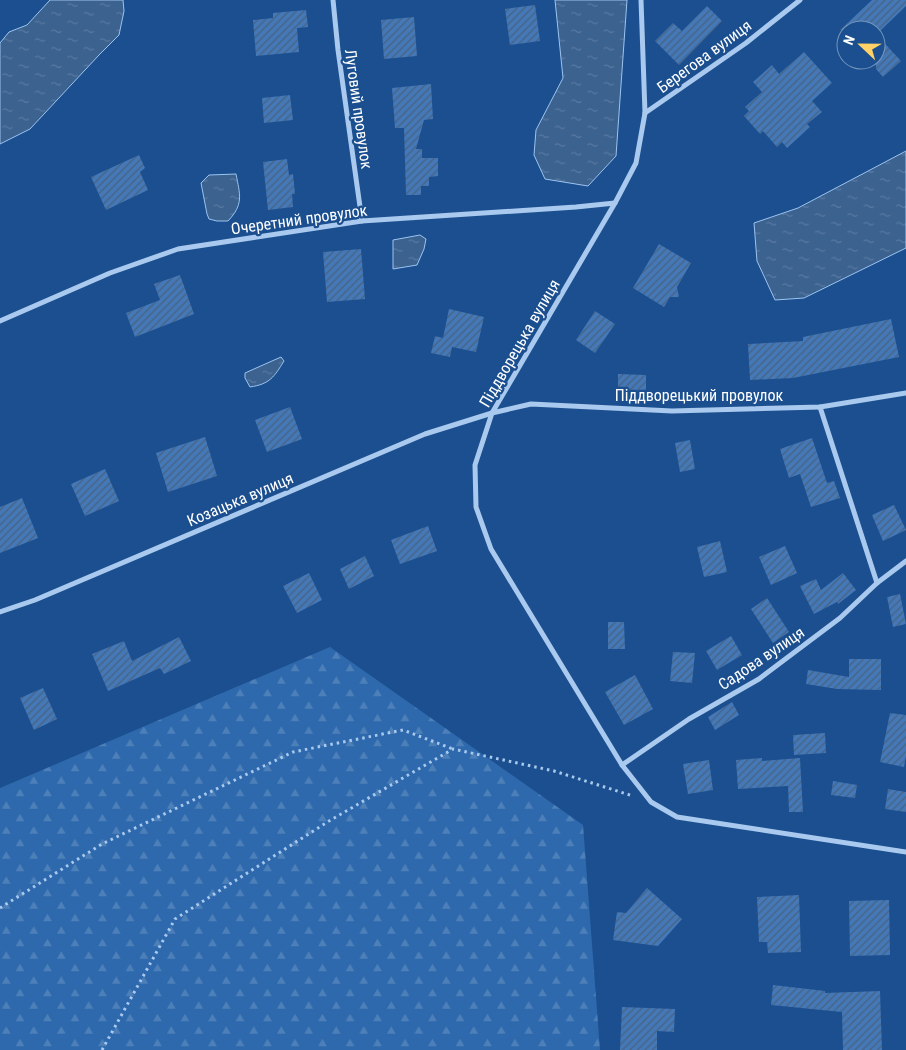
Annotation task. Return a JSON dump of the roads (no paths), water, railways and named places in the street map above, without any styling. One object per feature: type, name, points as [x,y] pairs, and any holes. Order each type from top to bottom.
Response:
[{"type":"street","name":"Луговий провулок","points":[[333,0],[338,50],[362,221]]},
{"type":"street","name":"Піддворецька вулиця","points":[[641,0],[646,113],[636,163],[615,203],[492,414],[475,465],[476,507],[491,549],[622,765],[651,802],[677,817],[906,852]]},
{"type":"street","name":"Берегова вулиця","points":[[646,113],[746,43],[800,0]]},
{"type":"street","name":"Очеретний провулок","points":[[0,321],[110,273],[178,250],[362,221],[615,203]]},
{"type":"street","name":"Піддворецький провулок","points":[[492,414],[531,404],[672,411],[820,407],[906,393]]},
{"type":"street","points":[[820,407],[877,583]]},
{"type":"street","name":"Козацька вулиця","points":[[0,612],[35,600],[425,434],[492,414]]},
{"type":"street","name":"Садова вулиця","points":[[622,765],[690,719],[759,679],[840,618],[877,583],[906,561]]},
{"type":"water","points":[[50,0],[123,0],[124,11],[119,35],[30,129],[0,144],[0,43],[9,32],[27,25]]},
{"type":"water","points":[[555,0],[627,0],[616,156],[588,186],[545,179],[534,155],[536,130],[563,78]]},
{"type":"water","points":[[906,151],[906,248],[804,298],[775,300],[757,261],[754,223],[798,208]]},
{"type":"water","points":[[236,174],[240,199],[237,209],[228,221],[209,219],[201,183],[209,175]]},
{"type":"water","points":[[420,235],[426,239],[417,265],[393,269],[393,240]]},
{"type":"water","points":[[281,357],[284,361],[271,379],[250,387],[245,378],[245,373]]}]
